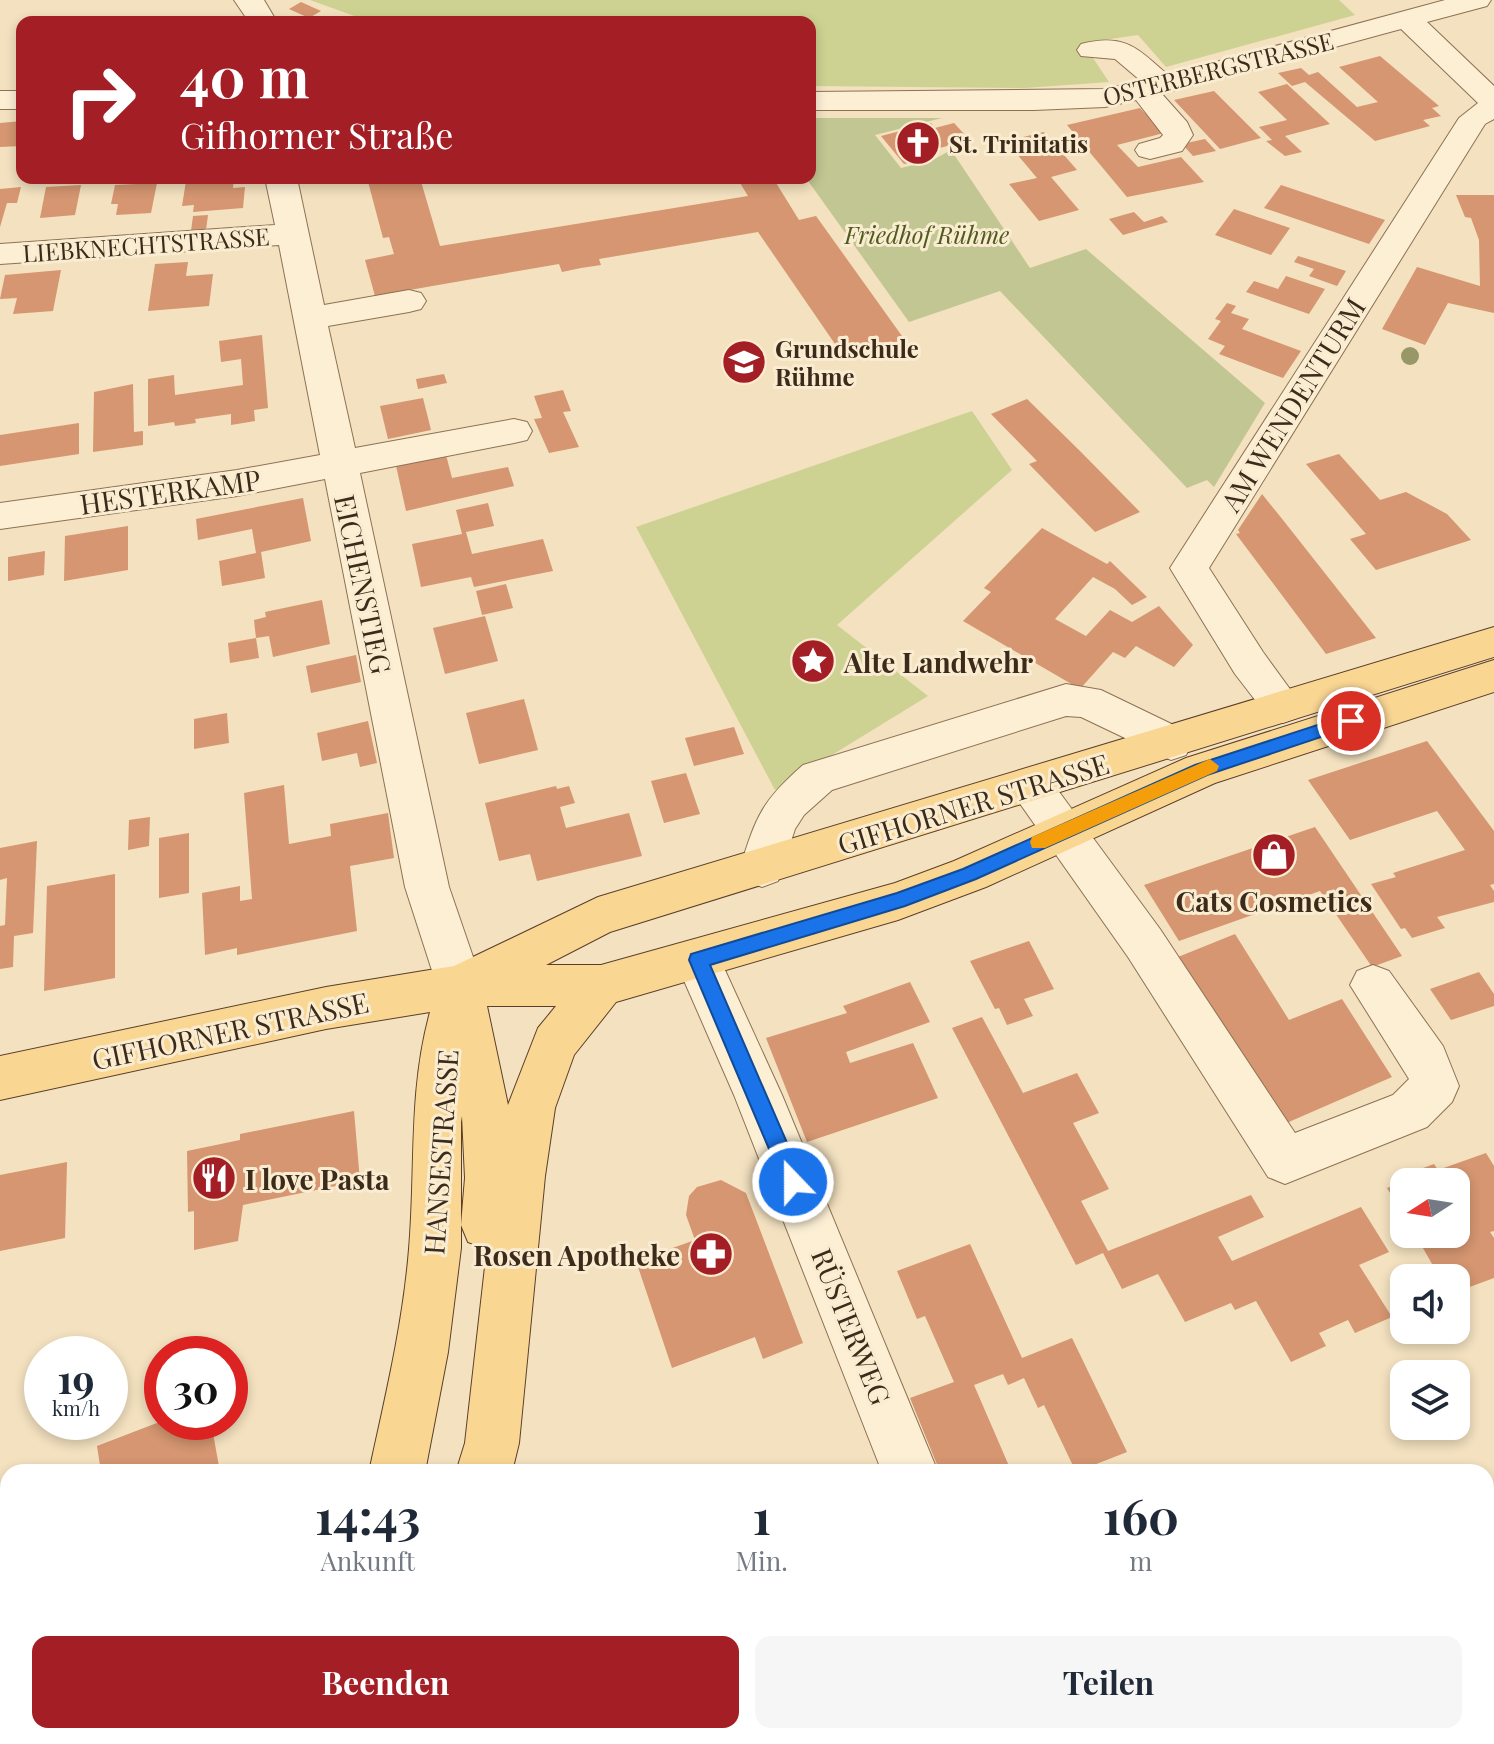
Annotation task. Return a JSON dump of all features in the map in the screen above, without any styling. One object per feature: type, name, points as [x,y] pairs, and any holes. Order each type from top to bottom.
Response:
[{"type":"main road","name":"GIFHORNER STRASSE","points":[[460,986],[598,916],[1494,642]]},
{"type":"main road","name":"GIFHORNER STRASSE","points":[[0,1078],[326,1008],[460,986],[601,985],[698,960],[898,901],[970,874],[1154,789],[1237,757],[1494,676]]},
{"type":"main road","points":[[486,1464],[492,1443],[520,1176],[531,1108],[555,1043],[601,985]]},
{"type":"main road","name":"HANSESTRASSE","points":[[399,1464],[422,1352],[435,1248],[437,1122],[442,1055],[460,986]]},
{"type":"main road","name":"HANSESTRASSE","points":[[458,1464],[471,1395],[490,1178],[486,1115],[460,986]]},
{"type":"street","points":[[248,0],[260,16]]},
{"type":"street","name":"OSTERBERGSTRASSE","points":[[816,101],[1076,101],[1153,88],[1477,0]]},
{"type":"street","points":[[1407,19],[1494,104]]},
{"type":"street","points":[[1091,50],[1122,50],[1153,88],[1178,135],[1171,145],[1150,150]]},
{"type":"street","name":"AM WENDENTURM","points":[[1283,707],[1249,663],[1189,568],[1474,118],[1494,104]]},
{"type":"street","name":"EICHENSTIEG","points":[[282,184],[427,887],[460,986]]},
{"type":"street","name":"LIEBKNECHTSTRASSE","points":[[0,254],[291,234]]},
{"type":"street","points":[[309,318],[409,301]]},
{"type":"street","name":"HESTERKAMP","points":[[0,516],[340,465],[514,431]]},
{"type":"street","points":[[762,868],[764,812],[789,803],[818,777],[1066,700],[1087,701],[1171,743]]},
{"type":"street","points":[[1031,786],[1144,943],[1285,1160],[1410,1111],[1435,1086],[1426,1061],[1373,985]]},
{"type":"street","name":"RÜSTERWEG","points":[[698,960],[758,1095],[907,1464]]},
{"type":"green space","points":[[310,0],[1339,0],[1355,15],[1166,67],[1138,35],[1083,43],[1109,82],[1025,88],[816,86],[816,16],[354,16]]},
{"type":"green space","name":"Friedhof Rühme","points":[[816,118],[942,118],[875,135],[901,168],[931,161],[951,150],[1030,268],[1086,249],[1265,403],[1214,487],[1207,480],[1187,488],[1000,291],[909,322],[810,184],[816,184]]},
{"type":"green space","points":[[972,411],[1012,470],[837,625],[928,696],[775,790],[636,527]]},
{"type":"building","points":[[301,2],[321,11],[305,16],[289,9]]},
{"type":"building","points":[[1380,56],[1439,106],[1432,108],[1441,116],[1423,120],[1430,126],[1375,141],[1305,82],[1292,86],[1278,73],[1301,68],[1309,75],[1318,72],[1357,107],[1378,102],[1339,67]]},
{"type":"building","points":[[1287,84],[1330,124],[1285,136],[1302,152],[1285,156],[1266,141],[1272,140],[1259,127],[1287,120],[1258,92]]},
{"type":"building","points":[[1214,91],[1261,138],[1220,149],[1174,100]]},
{"type":"building","points":[[1140,108],[1164,133],[1117,145],[1138,167],[1181,157],[1204,182],[1127,197],[1067,125]]},
{"type":"building","points":[[16,122],[16,146],[0,147],[0,123]]},
{"type":"building","name":"St. Trinitatis","points":[[931,123],[935,128],[954,123],[966,136],[947,141],[951,145],[913,155],[918,161],[904,164],[881,136]]},
{"type":"building","points":[[1044,132],[1077,170],[1051,177],[1079,210],[1039,221],[1009,184],[1037,178],[1006,141]]},
{"type":"building","points":[[1205,139],[1216,151],[1193,156],[1182,144]]},
{"type":"building","points":[[157,184],[151,213],[116,215],[118,204],[111,204],[115,185]]},
{"type":"building","points":[[186,184],[233,184],[233,188],[245,187],[243,208],[193,212],[194,205],[182,206]]},
{"type":"building","points":[[369,184],[422,184],[440,246],[748,196],[741,184],[777,184],[799,220],[816,216],[907,343],[846,360],[758,232],[599,259],[601,265],[562,272],[559,264],[375,296],[365,260],[394,254],[389,237],[383,238]]},
{"type":"building","points":[[81,185],[75,215],[40,218],[46,187]]},
{"type":"building","points":[[1281,185],[1385,220],[1369,244],[1264,208]]},
{"type":"building","points":[[21,187],[17,203],[7,203],[0,227],[0,189]]},
{"type":"building","points":[[1456,195],[1494,195],[1494,313],[1448,303],[1425,345],[1382,329],[1417,267],[1480,286],[1479,240],[1471,218],[1465,217]]},
{"type":"building","points":[[1234,209],[1290,228],[1271,255],[1215,235]]},
{"type":"building","points":[[1134,212],[1144,222],[1162,216],[1168,222],[1123,235],[1109,219]]},
{"type":"building","points":[[208,215],[206,230],[191,231],[193,216]]},
{"type":"building","points":[[1298,256],[1346,271],[1337,286],[1309,276],[1314,269],[1294,262]]},
{"type":"building","points":[[188,262],[186,276],[213,274],[209,306],[148,311],[155,264]]},
{"type":"building","points":[[61,270],[53,311],[13,314],[17,298],[0,299],[5,275]]},
{"type":"building","points":[[1286,276],[1325,289],[1309,314],[1246,292],[1254,281],[1278,289]]},
{"type":"building","points":[[1227,303],[1236,306],[1231,313],[1249,319],[1242,329],[1301,351],[1283,378],[1219,354],[1225,346],[1208,339],[1221,321],[1215,319]]},
{"type":"building","points":[[262,335],[268,408],[254,410],[255,421],[231,425],[231,414],[195,419],[196,423],[148,426],[148,379],[174,375],[175,395],[243,385],[241,359],[221,362],[219,341]]},
{"type":"building","points":[[444,374],[447,383],[418,389],[416,379]]},
{"type":"building","points":[[133,384],[134,432],[143,431],[143,445],[93,452],[94,392]]},
{"type":"building","points":[[563,390],[571,411],[563,412],[579,447],[549,453],[534,419],[542,418],[534,396]]},
{"type":"building","points":[[423,398],[431,430],[388,439],[380,406]]},
{"type":"building","points":[[1027,399],[1140,512],[1095,532],[1029,464],[1037,461],[991,414]]},
{"type":"building","points":[[79,423],[79,454],[0,466],[0,435]]},
{"type":"building","points":[[445,451],[452,478],[508,467],[514,486],[406,511],[395,461]]},
{"type":"building","points":[[1339,454],[1380,500],[1406,492],[1447,514],[1471,540],[1376,570],[1350,539],[1366,534],[1306,464]]},
{"type":"building","points":[[1262,494],[1376,638],[1326,654],[1236,534],[1240,533],[1238,530]]},
{"type":"building","points":[[303,498],[311,541],[261,552],[265,578],[222,586],[219,561],[256,553],[252,529],[198,540],[196,519]]},
{"type":"building","points":[[488,503],[494,526],[466,532],[472,554],[543,539],[553,571],[474,587],[471,577],[421,587],[412,544],[462,534],[456,510]]},
{"type":"building","points":[[128,526],[128,570],[64,581],[65,536]]},
{"type":"building","points":[[1042,528],[1107,564],[1110,561],[1147,597],[1132,605],[1115,589],[1093,577],[1055,619],[1086,636],[1110,610],[1132,622],[1159,606],[1193,645],[1174,667],[1136,646],[1125,658],[1113,652],[1080,689],[963,621],[991,592],[984,588]]},
{"type":"building","points":[[45,551],[44,575],[8,581],[8,557]]},
{"type":"building","points":[[506,584],[513,608],[482,615],[476,591]]},
{"type":"building","points":[[322,600],[330,644],[273,657],[269,636],[256,638],[254,620],[266,617],[265,612]]},
{"type":"building","points":[[485,616],[498,661],[445,674],[433,628]]},
{"type":"building","points":[[256,638],[259,658],[230,663],[228,643]]},
{"type":"building","points":[[356,655],[361,682],[311,693],[306,666]]},
{"type":"building","points":[[524,699],[538,750],[479,764],[466,713]]},
{"type":"building","points":[[227,713],[229,743],[194,749],[194,719]]},
{"type":"building","points":[[368,721],[377,763],[360,767],[357,753],[322,761],[317,733]]},
{"type":"building","points":[[734,727],[744,754],[694,766],[685,738]]},
{"type":"building","points":[[1427,741],[1494,831],[1494,884],[1490,885],[1494,891],[1494,902],[1437,917],[1445,928],[1412,938],[1405,928],[1401,929],[1371,884],[1396,877],[1393,873],[1465,850],[1437,811],[1350,840],[1308,780]]},
{"type":"building","points":[[686,773],[700,814],[664,823],[651,781]]},
{"type":"building","points":[[284,785],[289,844],[331,836],[330,824],[388,813],[394,858],[350,866],[357,931],[237,955],[237,948],[205,955],[202,893],[240,886],[240,901],[252,899],[244,793]]},
{"type":"building","points":[[556,786],[557,789],[569,786],[575,803],[560,807],[566,828],[629,813],[642,856],[537,881],[530,854],[499,861],[485,803]]},
{"type":"building","points":[[150,817],[149,846],[128,850],[129,820]]},
{"type":"building","points":[[1315,827],[1402,956],[1372,967],[1320,891],[1179,941],[1144,885]]},
{"type":"building","points":[[189,833],[189,893],[159,898],[159,838]]},
{"type":"building","points":[[37,841],[33,933],[14,936],[13,967],[0,969],[0,926],[5,925],[7,878],[0,880],[0,848]]},
{"type":"building","points":[[115,874],[115,978],[44,991],[47,886]]},
{"type":"building","points":[[1235,934],[1289,1020],[1342,999],[1392,1077],[1282,1125],[1173,959]]},
{"type":"building","points":[[1029,941],[1054,989],[1024,999],[1033,1016],[1007,1025],[970,961]]},
{"type":"building","points":[[1479,972],[1494,994],[1494,1006],[1451,1020],[1430,989]]},
{"type":"building","points":[[910,982],[930,1022],[846,1052],[850,1063],[913,1043],[938,1098],[807,1142],[766,1038],[847,1013],[843,1006]]},
{"type":"building","points":[[982,1017],[1023,1093],[1077,1073],[1099,1113],[1073,1123],[1109,1189],[1081,1201],[1108,1251],[1251,1195],[1264,1217],[1218,1237],[1232,1261],[1361,1207],[1389,1252],[1359,1265],[1390,1318],[1355,1333],[1348,1320],[1319,1333],[1326,1346],[1291,1362],[1256,1301],[1235,1310],[1231,1303],[1185,1322],[1158,1274],[1122,1289],[1103,1253],[1076,1265],[952,1028]]},
{"type":"building","points":[[354,1111],[360,1181],[243,1205],[238,1241],[194,1250],[194,1211],[188,1212],[187,1151],[240,1140],[240,1134]]},
{"type":"building","points":[[1486,1153],[1494,1166],[1494,1231],[1490,1232],[1494,1238],[1494,1278],[1470,1287],[1470,1264],[1432,1264],[1423,1248],[1470,1248],[1470,1168],[1444,1168]]},
{"type":"building","points":[[67,1162],[65,1238],[0,1251],[0,1175]]},
{"type":"building","points":[[721,1180],[746,1193],[803,1343],[763,1359],[755,1337],[672,1368],[636,1261],[695,1240],[686,1215],[689,1196],[697,1187]]},
{"type":"building","points":[[970,1244],[1022,1358],[1072,1338],[1127,1452],[1096,1464],[1072,1464],[1044,1405],[1038,1408],[1024,1378],[1008,1385],[1003,1374],[974,1385],[1008,1464],[937,1464],[910,1398],[954,1382],[925,1316],[917,1319],[897,1271]]},
{"type":"building","points":[[144,1428],[144,1440],[214,1440],[219,1464],[100,1464],[97,1446],[113,1440],[128,1440],[128,1434]]},
{"type":"slow traffic","points":[[1039,842],[1210,766]]},
{"type":"place","name":"St. Trinitatis","points":[[918,143]]},
{"type":"place","name":"Grundschule Rühme","points":[[744,362]]},
{"type":"place","name":"Alte Landwehr","points":[[813,661]]},
{"type":"place","name":"Cats Cosmetics","points":[[1274,855]]},
{"type":"place","name":"I love Pasta","points":[[214,1178]]},
{"type":"place","name":"Rosen Apotheke","points":[[711,1254]]},
{"type":"route","points":[[793,1182],[698,960],[898,901],[970,874],[1201,770],[1351,721]]}]
